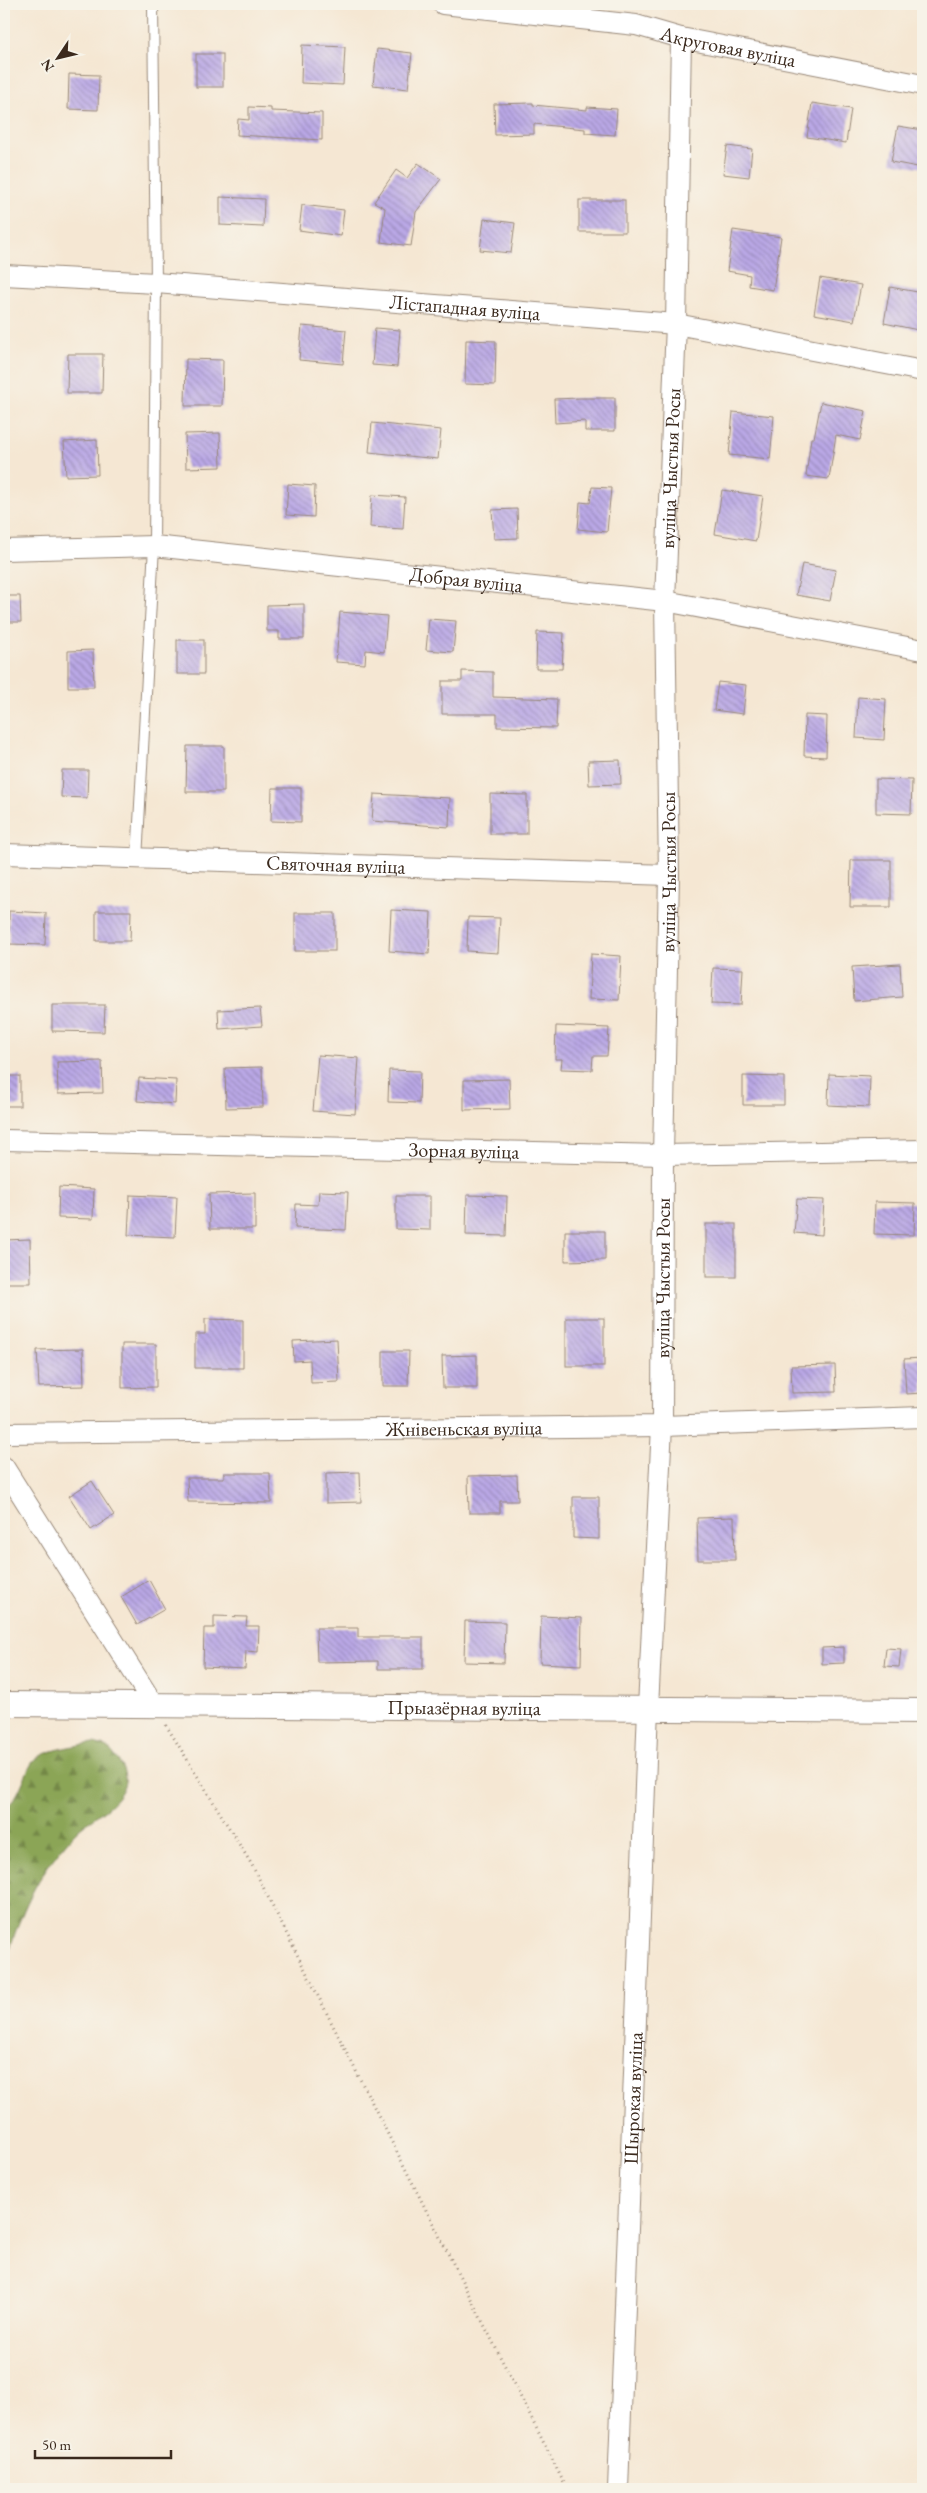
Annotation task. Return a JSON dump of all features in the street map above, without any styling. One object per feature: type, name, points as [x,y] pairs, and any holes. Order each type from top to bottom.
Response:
[{"type":"street","name":"Акруговая вуліца","points":[[443,4],[636,25],[682,38],[923,85]]},
{"type":"street","name":"вуліца Чыстыя Росы","points":[[648,1708],[662,1426],[663,1155],[669,875],[665,601],[676,324],[682,38]]},
{"type":"street","name":"Лістападная вуліца","points":[[4,275],[156,283],[676,324],[923,371]]},
{"type":"street","name":"Добрая вуліца","points":[[4,550],[154,546],[665,601],[923,650]]},
{"type":"street","name":"Святочная вуліца","points":[[4,854],[137,860],[669,875]]},
{"type":"street","name":"Зорная вуліца","points":[[4,1140],[663,1155],[923,1150]]},
{"type":"street","name":"Жнівеньская вуліца","points":[[4,1433],[662,1426],[923,1417]]},
{"type":"street","points":[[4,1467],[154,1705]]},
{"type":"street","name":"Прыазёрная вуліца","points":[[4,1704],[923,1711]]},
{"type":"street","name":"Шырокая вуліца","points":[[618,2489],[648,1708]]},
{"type":"lane","points":[[137,860],[154,546],[156,283],[153,4]]},
{"type":"path","points":[[154,1705],[252,1865],[567,2489]]},
{"type":"green space","points":[[94,1743],[105,1746],[119,1762],[125,1778],[122,1790],[113,1803],[74,1834],[47,1867],[24,1910],[4,1971],[4,1809],[14,1799],[36,1758],[51,1751]]},
{"type":"building","points":[[302,45],[345,47],[343,85],[301,83]]},
{"type":"building","points":[[377,49],[412,53],[408,89],[373,85]]},
{"type":"building","points":[[196,54],[223,54],[223,87],[196,87]]},
{"type":"building","points":[[69,74],[99,75],[98,110],[68,109]]},
{"type":"building","points":[[533,103],[533,105],[587,110],[587,107],[617,109],[615,135],[585,133],[585,129],[534,124],[534,134],[495,135],[494,104]]},
{"type":"building","points":[[812,103],[851,109],[846,143],[807,137]]},
{"type":"building","points":[[249,107],[271,108],[271,111],[322,113],[322,140],[237,135],[238,119],[249,120]]},
{"type":"building","points":[[898,126],[923,130],[923,168],[891,162]]},
{"type":"building","points":[[727,146],[752,149],[749,177],[723,174]]},
{"type":"building","points":[[418,163],[441,179],[416,212],[411,246],[381,242],[385,208],[374,202],[396,170],[407,178]]},
{"type":"building","points":[[220,197],[264,199],[263,227],[220,225]]},
{"type":"building","points":[[579,200],[625,200],[625,232],[579,232]]},
{"type":"building","points":[[302,205],[344,210],[341,236],[299,230]]},
{"type":"building","points":[[484,219],[515,223],[511,253],[480,250]]},
{"type":"building","points":[[733,230],[781,237],[773,290],[749,286],[750,275],[727,271]]},
{"type":"building","points":[[820,278],[861,285],[854,321],[814,314]]},
{"type":"building","points":[[890,287],[923,293],[923,331],[884,323]]},
{"type":"building","points":[[302,326],[346,330],[343,364],[299,360]]},
{"type":"building","points":[[375,328],[400,330],[397,367],[372,365]]},
{"type":"building","points":[[466,340],[496,341],[495,385],[465,384]]},
{"type":"building","points":[[68,354],[103,354],[102,393],[67,393]]},
{"type":"building","points":[[186,359],[223,360],[222,406],[185,406]]},
{"type":"building","points":[[615,398],[615,431],[585,431],[585,421],[555,423],[554,399]]},
{"type":"building","points":[[821,402],[866,411],[860,440],[836,435],[829,479],[806,476],[811,438],[814,438]]},
{"type":"building","points":[[733,412],[774,416],[770,459],[729,455]]},
{"type":"building","points":[[372,423],[441,430],[438,459],[369,452]]},
{"type":"building","points":[[220,433],[221,467],[186,468],[185,434]]},
{"type":"building","points":[[97,440],[98,475],[66,476],[64,442]]},
{"type":"building","points":[[288,484],[315,486],[314,517],[286,515]]},
{"type":"building","points":[[592,487],[611,488],[607,532],[578,529],[580,502],[590,503]]},
{"type":"building","points":[[722,490],[763,496],[756,541],[715,534]]},
{"type":"building","points":[[372,495],[405,497],[403,529],[370,527]]},
{"type":"building","points":[[517,509],[518,538],[494,539],[492,510]]},
{"type":"building","points":[[802,564],[836,570],[830,601],[796,595]]},
{"type":"building","points":[[4,596],[20,596],[21,622],[4,622]]},
{"type":"building","points":[[304,604],[304,639],[279,639],[279,631],[267,631],[267,605]]},
{"type":"building","points":[[340,612],[387,616],[384,652],[366,650],[365,664],[336,662]]},
{"type":"building","points":[[429,619],[456,621],[453,652],[426,650]]},
{"type":"building","points":[[537,632],[564,633],[562,669],[536,669]]},
{"type":"building","points":[[177,640],[204,640],[204,674],[177,674]]},
{"type":"building","points":[[93,650],[94,687],[68,687],[68,651]]},
{"type":"building","points":[[462,671],[493,672],[493,697],[557,699],[556,728],[497,727],[497,714],[442,714],[442,681],[462,681]]},
{"type":"building","points":[[718,682],[746,685],[743,714],[714,710]]},
{"type":"building","points":[[858,697],[886,699],[884,740],[856,738]]},
{"type":"building","points":[[805,715],[827,716],[826,757],[804,756]]},
{"type":"building","points":[[187,746],[224,746],[224,792],[186,792]]},
{"type":"building","points":[[620,760],[621,784],[589,785],[588,761]]},
{"type":"building","points":[[62,770],[88,770],[87,798],[61,797]]},
{"type":"building","points":[[876,779],[912,780],[911,814],[876,813]]},
{"type":"building","points":[[272,788],[301,788],[301,822],[271,821]]},
{"type":"building","points":[[374,794],[450,798],[449,827],[372,821]]},
{"type":"building","points":[[490,794],[527,795],[527,834],[490,834]]},
{"type":"building","points":[[851,860],[891,860],[891,907],[850,907]]},
{"type":"building","points":[[391,910],[431,912],[429,954],[389,951]]},
{"type":"building","points":[[9,911],[46,913],[45,945],[9,944]]},
{"type":"building","points":[[96,911],[131,911],[130,941],[96,941]]},
{"type":"building","points":[[295,913],[335,913],[335,951],[295,951]]},
{"type":"building","points":[[468,917],[500,918],[498,953],[467,951]]},
{"type":"building","points":[[591,954],[621,956],[619,1000],[589,999]]},
{"type":"building","points":[[900,964],[902,997],[854,1001],[852,967]]},
{"type":"building","points":[[713,968],[743,969],[741,1005],[711,1004]]},
{"type":"building","points":[[52,1005],[105,1005],[104,1032],[52,1031]]},
{"type":"building","points":[[260,1008],[262,1026],[219,1029],[218,1010]]},
{"type":"building","points":[[556,1026],[609,1028],[607,1056],[593,1056],[592,1070],[561,1069],[562,1059],[555,1059]]},
{"type":"building","points":[[318,1055],[359,1058],[355,1114],[313,1111]]},
{"type":"building","points":[[102,1061],[103,1093],[58,1094],[57,1062]]},
{"type":"building","points":[[262,1067],[263,1107],[226,1108],[225,1068]]},
{"type":"building","points":[[389,1070],[420,1071],[419,1103],[388,1102]]},
{"type":"building","points":[[829,1074],[870,1076],[869,1107],[828,1105]]},
{"type":"building","points":[[4,1076],[20,1076],[20,1106],[4,1106]]},
{"type":"building","points":[[743,1076],[784,1077],[784,1105],[743,1105]]},
{"type":"building","points":[[139,1078],[176,1080],[175,1104],[137,1101]]},
{"type":"building","points":[[509,1079],[510,1109],[464,1110],[464,1080]]},
{"type":"building","points":[[59,1187],[94,1189],[93,1219],[58,1218]]},
{"type":"building","points":[[319,1191],[348,1192],[346,1230],[295,1228],[296,1204],[318,1205]]},
{"type":"building","points":[[255,1193],[255,1229],[210,1229],[209,1194]]},
{"type":"building","points":[[130,1195],[177,1197],[175,1237],[128,1235]]},
{"type":"building","points":[[467,1195],[507,1196],[506,1236],[466,1235]]},
{"type":"building","points":[[396,1196],[430,1196],[430,1230],[396,1229]]},
{"type":"building","points":[[797,1199],[824,1200],[822,1235],[794,1233]]},
{"type":"building","points":[[875,1202],[915,1203],[914,1235],[874,1234]]},
{"type":"building","points":[[706,1224],[736,1224],[736,1277],[706,1277]]},
{"type":"building","points":[[565,1231],[605,1231],[605,1260],[565,1261]]},
{"type":"building","points":[[30,1239],[31,1283],[4,1283],[4,1240]]},
{"type":"building","points":[[566,1318],[604,1318],[604,1366],[566,1366]]},
{"type":"building","points":[[205,1319],[243,1320],[243,1368],[195,1368],[195,1334],[205,1334]]},
{"type":"building","points":[[337,1339],[339,1382],[311,1383],[310,1360],[294,1361],[293,1341]]},
{"type":"building","points":[[122,1344],[156,1344],[156,1387],[122,1388]]},
{"type":"building","points":[[83,1349],[84,1386],[39,1387],[37,1350]]},
{"type":"building","points":[[383,1351],[409,1351],[408,1386],[383,1386]]},
{"type":"building","points":[[477,1355],[477,1388],[443,1388],[442,1356]]},
{"type":"building","points":[[923,1358],[923,1393],[906,1394],[904,1359]]},
{"type":"building","points":[[835,1365],[836,1392],[792,1393],[791,1366]]},
{"type":"building","points":[[360,1472],[361,1502],[326,1503],[326,1473]]},
{"type":"building","points":[[224,1473],[270,1473],[271,1503],[188,1502],[187,1478],[224,1478]]},
{"type":"building","points":[[517,1475],[518,1501],[500,1501],[500,1513],[469,1513],[468,1476]]},
{"type":"building","points":[[92,1481],[114,1515],[91,1530],[69,1496]]},
{"type":"building","points":[[573,1497],[599,1497],[599,1539],[573,1538]]},
{"type":"building","points":[[734,1517],[735,1560],[698,1560],[697,1518]]},
{"type":"building","points":[[149,1580],[165,1609],[137,1625],[121,1597]]},
{"type":"building","points":[[214,1616],[247,1617],[246,1626],[259,1626],[258,1652],[246,1651],[245,1669],[203,1667],[204,1628],[214,1628]]},
{"type":"building","points":[[541,1616],[582,1618],[581,1665],[540,1663]]},
{"type":"building","points":[[465,1621],[505,1622],[504,1663],[464,1662]]},
{"type":"building","points":[[316,1628],[358,1628],[358,1637],[423,1637],[423,1669],[378,1669],[378,1661],[317,1662]]},
{"type":"building","points":[[844,1647],[844,1663],[822,1664],[822,1648]]},
{"type":"building","points":[[886,1648],[901,1649],[899,1667],[884,1666]]}]
